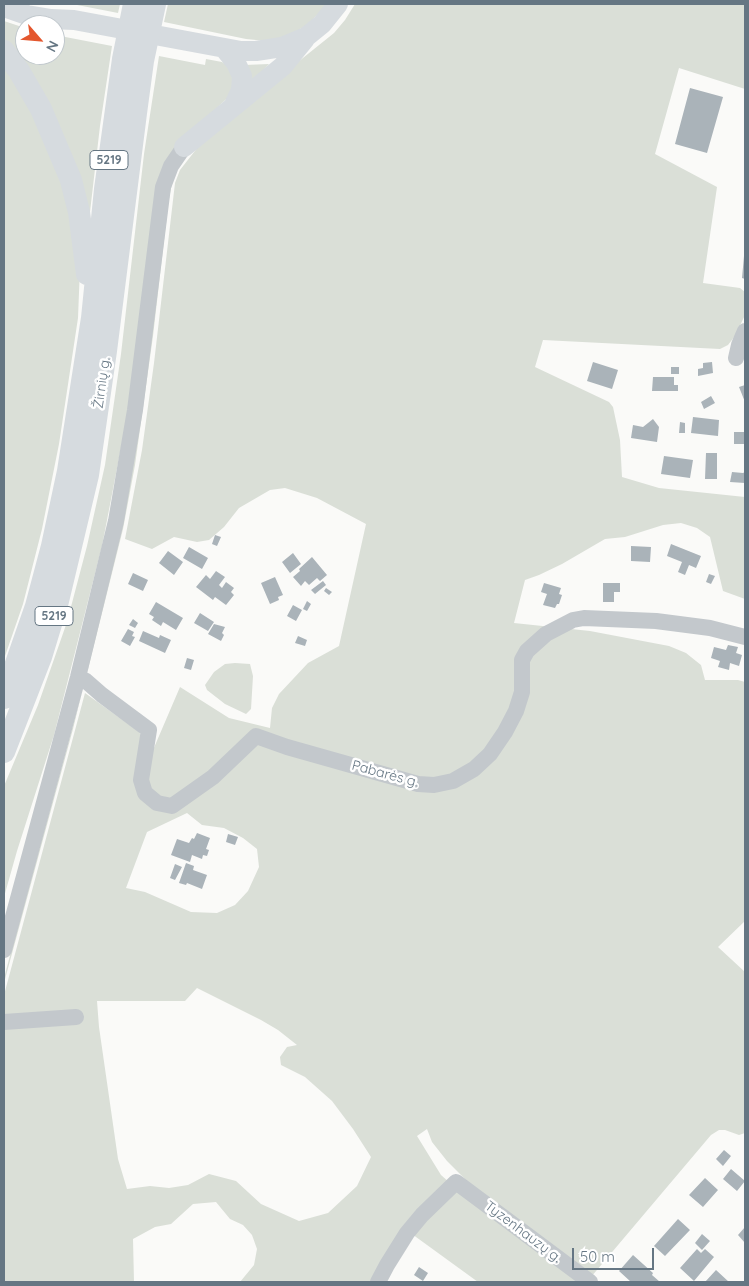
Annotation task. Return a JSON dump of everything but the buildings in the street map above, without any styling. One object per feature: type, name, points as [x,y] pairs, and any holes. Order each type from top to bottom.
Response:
[{"type":"highway","name":"Žirnių g.","points":[[4,698],[33,614],[52,546],[68,471],[92,318],[110,152],[123,59],[134,4]]},
{"type":"highway","name":"Žirnių g.","points":[[4,752],[41,657],[58,602],[88,475],[106,351],[136,113],[155,4]]},
{"type":"highway","points":[[4,52],[19,70],[41,109],[71,180],[79,212],[92,318]]},
{"type":"main road","points":[[35,4],[81,21]]},
{"type":"main road","points":[[184,147],[283,66],[306,37],[322,24],[338,4]]},
{"type":"main road","points":[[4,7],[27,15],[81,21],[241,51],[268,50],[282,47],[306,37]]},
{"type":"main road","points":[[224,48],[236,63],[242,76],[241,90],[234,105]]},
{"type":"street","points":[[4,950],[78,677],[116,521],[135,410],[163,187],[171,166],[184,147]]},
{"type":"street","points":[[736,358],[745,331]]},
{"type":"street","name":"Pabarės g.","points":[[78,677],[86,681],[149,730],[141,780],[145,793],[157,804],[172,806],[213,777],[256,736],[286,747],[418,784],[434,785],[453,781],[474,769],[490,754],[505,732],[516,711],[522,692],[522,660],[526,651],[546,634],[573,620],[584,618],[680,623],[745,636]]},
{"type":"street","points":[[4,1022],[76,1017]]},
{"type":"street","name":"Tyzenhauzų g.","points":[[378,1282],[386,1265],[407,1234],[422,1215],[456,1182],[590,1282]]},
{"type":"shaded area","points":[[72,4],[120,4],[118,13]]},
{"type":"shaded area","points":[[168,4],[328,4],[308,24],[294,33],[279,39],[266,41],[246,39],[164,22]]},
{"type":"shaded area","points":[[355,4],[745,4],[745,89],[679,68],[655,154],[717,187],[703,283],[740,288],[745,292],[745,315],[735,336],[728,345],[720,349],[543,340],[535,367],[609,402],[613,407],[620,440],[622,477],[659,488],[745,497],[745,599],[723,591],[710,537],[697,528],[681,523],[663,525],[625,537],[605,539],[562,564],[525,580],[514,623],[590,631],[669,646],[686,653],[701,665],[705,680],[738,680],[745,682],[745,921],[718,947],[745,972],[745,1133],[739,1135],[719,1130],[711,1135],[591,1277],[472,1186],[447,1161],[432,1142],[427,1129],[417,1136],[441,1175],[459,1191],[583,1282],[478,1282],[405,1229],[375,1282],[240,1282],[254,1265],[257,1249],[252,1235],[243,1225],[230,1219],[216,1202],[193,1204],[171,1224],[155,1227],[133,1239],[134,1282],[4,1282],[4,995],[85,693],[138,731],[153,750],[180,687],[229,718],[270,728],[272,708],[279,694],[308,663],[339,646],[366,524],[317,498],[285,488],[270,490],[239,508],[224,527],[209,540],[197,542],[174,537],[152,549],[125,539],[142,450],[175,183],[180,170],[217,127],[334,33]],"holes":[[[187,813],[202,825],[224,828],[243,838],[257,849],[259,867],[248,891],[235,905],[217,913],[191,912],[145,892],[126,888],[147,832]],[[197,988],[261,1020],[297,1045],[287,1047],[280,1057],[281,1065],[305,1077],[332,1101],[371,1157],[357,1186],[328,1213],[299,1221],[261,1204],[236,1181],[209,1174],[188,1185],[169,1188],[150,1186],[127,1189],[118,1159],[97,1001],[185,1001]]]},
{"type":"shaded area","points":[[4,21],[15,25],[15,65],[65,65],[65,37],[112,46],[88,229],[4,41]]},
{"type":"shaded area","points":[[159,56],[205,65],[206,59],[222,62],[229,67],[235,76],[234,92],[180,142],[102,546],[54,735],[4,897],[4,786],[38,705],[67,622],[87,546],[105,465],[121,354],[144,154]]},
{"type":"shaded area","points":[[4,63],[12,73],[64,176],[80,267],[78,318],[59,444],[42,529],[23,604],[4,659]]},
{"type":"shaded area","points":[[269,64],[248,87],[244,65]]},
{"type":"shaded area","points":[[170,189],[153,336],[135,465],[123,529],[87,673]]},
{"type":"shaded area","points":[[225,664],[250,664],[253,676],[251,709],[246,714],[225,704],[207,690],[205,685],[214,672]]},
{"type":"shaded area","points":[[82,692],[73,729],[4,983],[12,948]]}]
